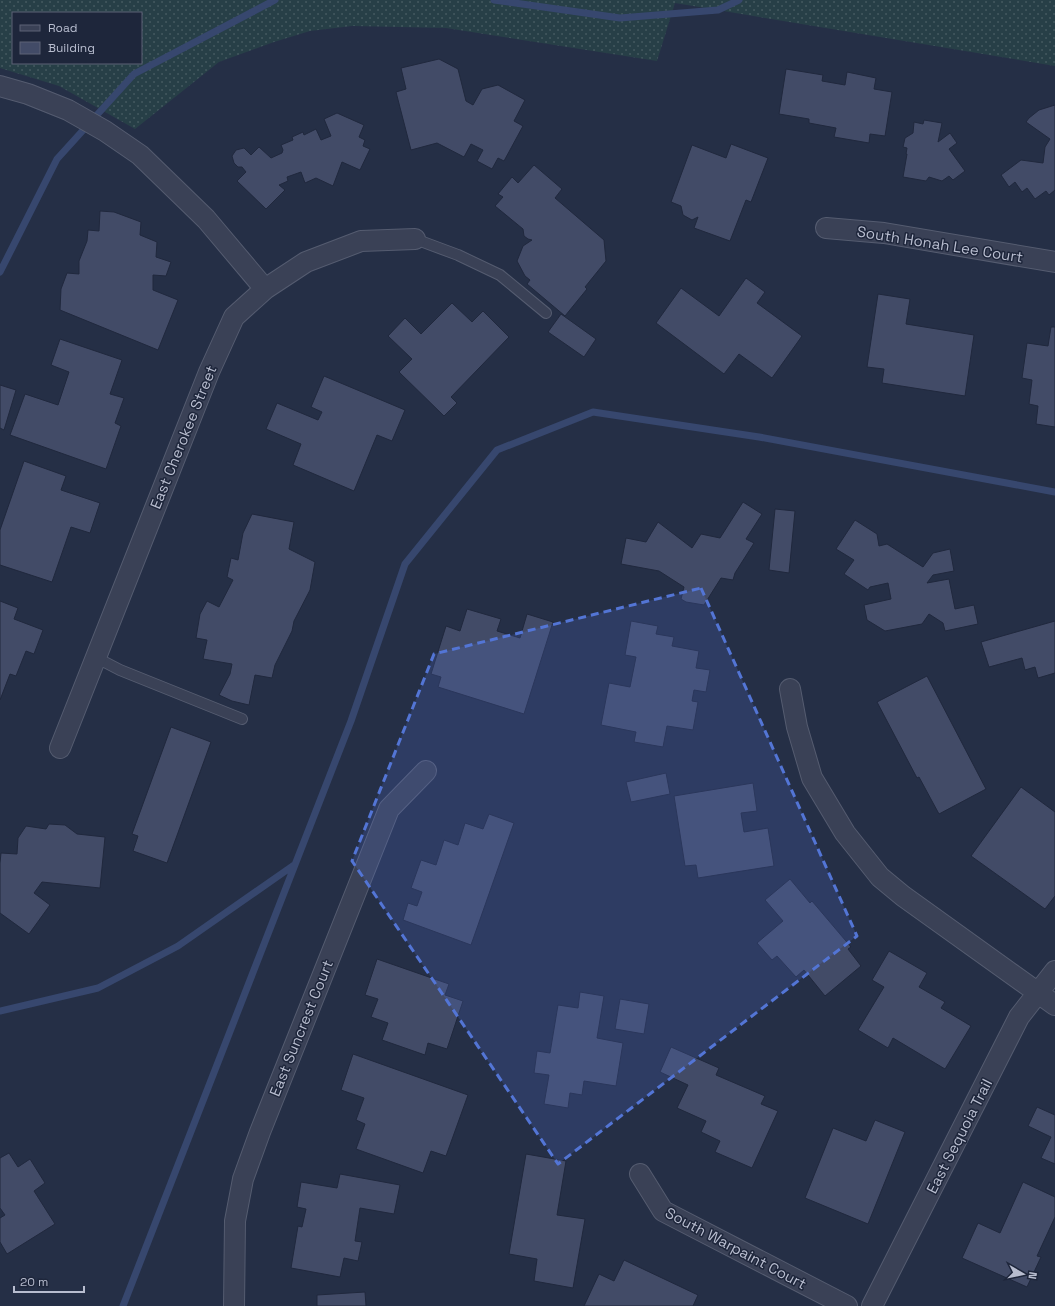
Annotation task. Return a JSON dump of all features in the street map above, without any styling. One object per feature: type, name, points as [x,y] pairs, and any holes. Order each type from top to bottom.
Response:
[{"type":"street","points":[[0,86],[28,94],[68,110],[105,131],[140,155],[206,219],[265,289]]},
{"type":"street","name":"South Honah Lee Court","points":[[826,228],[884,234],[1055,262]]},
{"type":"street","name":"East Cherokee Street","points":[[60,748],[208,372],[234,317],[265,289],[306,262],[361,241],[415,239]]},
{"type":"street","points":[[790,689],[797,727],[812,778],[845,833],[880,877],[902,896],[1055,1004]]},
{"type":"street","name":"East Suncrest Court","points":[[234,1306],[235,1221],[243,1179],[250,1158],[389,808],[426,771]]},
{"type":"street","name":"East Sequoia Trail","points":[[872,1306],[1019,1018],[1055,971]]},
{"type":"street","name":"South Warpaint Court","points":[[640,1174],[663,1211],[847,1306]]},
{"type":"lane","points":[[415,239],[458,255],[500,275],[546,313]]},
{"type":"lane","points":[[95,657],[120,670],[242,719]]},
{"type":"highlighted area","points":[[701,588],[857,936],[558,1164],[352,861],[434,654]]},
{"type":"shaded area","points":[[0,0],[1055,0],[1055,66],[675,3],[657,61],[446,28],[352,26],[310,31],[219,62],[135,129],[59,86],[0,68]]},
{"type":"building","points":[[439,59],[458,69],[466,101],[473,105],[482,89],[498,85],[525,100],[514,121],[523,126],[504,161],[498,158],[492,169],[477,161],[483,150],[471,144],[464,157],[437,143],[411,150],[396,92],[406,89],[401,68]]},
{"type":"building","points":[[786,69],[823,75],[822,81],[845,85],[847,72],[876,78],[874,89],[892,92],[885,136],[870,134],[869,143],[834,137],[836,128],[809,123],[809,119],[779,114]]},
{"type":"building","points":[[1055,105],[1055,190],[1049,195],[1046,191],[1035,199],[1027,188],[1022,192],[1015,182],[1009,187],[1001,175],[1021,160],[1043,163],[1045,147],[1050,139],[1026,122],[1039,110]]},
{"type":"building","points":[[337,113],[364,125],[359,137],[365,140],[363,146],[370,149],[360,170],[342,162],[333,186],[316,178],[305,183],[301,172],[287,177],[288,181],[279,185],[285,190],[266,209],[237,181],[246,172],[242,167],[238,167],[234,163],[232,156],[236,150],[244,148],[251,155],[259,147],[271,158],[282,153],[283,150],[281,145],[293,140],[292,137],[303,132],[304,135],[316,129],[321,140],[331,136],[324,119]]},
{"type":"building","points":[[924,120],[942,123],[938,142],[950,133],[957,143],[949,149],[965,171],[953,180],[949,176],[942,181],[929,177],[926,181],[903,177],[907,154],[907,148],[903,147],[905,138],[913,133],[914,122],[923,124]]},
{"type":"building","points":[[731,144],[768,158],[751,202],[746,200],[730,241],[694,228],[698,217],[692,220],[683,215],[681,206],[671,202],[692,145],[726,158]]},
{"type":"building","points":[[534,165],[562,189],[555,198],[604,240],[606,261],[585,287],[587,289],[565,316],[527,284],[530,280],[525,276],[517,261],[523,246],[532,240],[524,236],[523,229],[495,206],[503,197],[498,194],[512,177],[518,183]]},
{"type":"building","points":[[100,211],[114,212],[141,222],[140,235],[157,242],[156,257],[171,262],[166,276],[153,275],[153,290],[178,300],[158,350],[60,310],[61,289],[67,273],[79,274],[79,261],[87,241],[88,230],[99,231]]},
{"type":"building","points":[[746,278],[765,292],[757,303],[802,336],[772,378],[739,354],[724,374],[656,323],[681,288],[719,316]]},
{"type":"building","points":[[878,294],[910,299],[906,324],[974,335],[965,396],[882,383],[884,369],[867,367]]},
{"type":"building","points":[[452,303],[472,322],[483,311],[509,337],[451,397],[457,403],[444,416],[399,372],[412,359],[388,336],[405,318],[421,334]]},
{"type":"building","points":[[561,314],[596,339],[584,357],[548,332]]},
{"type":"building","points":[[1051,327],[1055,327],[1055,427],[1036,424],[1038,406],[1029,404],[1032,380],[1022,378],[1027,343],[1048,346]]},
{"type":"building","points":[[60,339],[122,360],[110,394],[124,398],[115,423],[121,426],[106,469],[10,435],[25,394],[58,405],[69,372],[51,365]]},
{"type":"building","points":[[324,376],[405,410],[392,441],[377,435],[354,491],[293,465],[301,444],[266,429],[277,403],[318,420],[322,412],[311,407]]},
{"type":"building","points":[[0,385],[16,390],[4,430],[0,428]]},
{"type":"building","points":[[24,461],[66,476],[61,490],[100,503],[90,533],[71,527],[52,582],[0,565],[0,530]]},
{"type":"building","points":[[743,502],[762,514],[746,539],[754,543],[735,573],[733,580],[721,578],[704,605],[686,602],[681,599],[684,587],[659,571],[621,564],[626,538],[646,542],[658,522],[692,548],[701,534],[720,538]]},
{"type":"building","points":[[775,509],[795,511],[789,573],[769,570]]},
{"type":"building","points":[[252,514],[294,522],[289,549],[315,562],[310,590],[294,621],[292,631],[275,665],[272,678],[255,675],[249,705],[232,701],[219,695],[230,674],[232,664],[203,659],[207,640],[196,638],[200,614],[207,601],[219,607],[233,580],[227,577],[231,558],[238,560],[243,533]]},
{"type":"building","points":[[855,520],[877,534],[879,546],[887,544],[923,567],[933,553],[950,549],[954,571],[933,575],[927,583],[949,579],[955,609],[974,605],[978,624],[945,631],[943,623],[929,614],[922,624],[885,631],[867,620],[864,605],[891,599],[888,583],[870,587],[868,590],[844,574],[854,560],[836,549]]},
{"type":"building","points":[[0,601],[18,608],[14,619],[43,630],[34,654],[26,651],[16,676],[10,674],[0,700]]},
{"type":"building","points":[[467,609],[501,619],[497,631],[520,638],[527,614],[553,622],[524,714],[438,687],[441,677],[431,674],[446,626],[460,631]]},
{"type":"building","points":[[631,621],[658,626],[656,634],[674,637],[672,646],[699,651],[696,668],[710,670],[706,692],[694,690],[692,701],[698,702],[693,730],[667,726],[663,747],[634,742],[636,732],[601,725],[609,683],[630,687],[636,657],[625,655]]},
{"type":"building","points":[[1055,621],[1055,673],[1038,678],[1035,667],[1025,670],[1022,658],[989,667],[981,642]]},
{"type":"building","points":[[927,676],[986,789],[939,814],[919,777],[917,778],[877,702]]},
{"type":"building","points":[[171,727],[211,742],[167,863],[133,851],[138,836],[132,834]]},
{"type":"building","points":[[666,773],[670,794],[631,802],[626,782]]},
{"type":"building","points":[[753,783],[757,811],[741,813],[744,832],[768,828],[774,866],[698,878],[696,865],[685,866],[674,796]]},
{"type":"building","points":[[1021,787],[1055,812],[1055,896],[1045,909],[971,856]]},
{"type":"building","points":[[489,814],[514,823],[471,945],[403,920],[408,903],[417,906],[422,892],[411,888],[421,860],[436,865],[444,840],[458,845],[465,823],[483,829]]},
{"type":"building","points":[[49,824],[65,825],[77,834],[105,837],[100,888],[42,882],[34,893],[50,905],[29,934],[0,913],[1,853],[17,854],[18,838],[26,826],[46,829]]},
{"type":"building","points":[[790,879],[810,903],[812,901],[851,947],[848,949],[861,966],[825,996],[804,970],[796,977],[777,956],[772,960],[757,943],[783,921],[765,900]]},
{"type":"building","points":[[889,951],[927,973],[919,987],[945,1002],[941,1008],[971,1026],[945,1069],[893,1038],[888,1048],[858,1030],[884,987],[872,980]]},
{"type":"building","points":[[377,959],[449,984],[445,995],[463,1001],[447,1049],[428,1043],[425,1055],[382,1040],[388,1023],[371,1017],[378,999],[365,995]]},
{"type":"building","points":[[580,992],[604,996],[597,1038],[623,1043],[616,1086],[584,1081],[582,1095],[570,1093],[568,1108],[544,1104],[549,1075],[534,1073],[537,1051],[550,1053],[558,1005],[578,1008]]},
{"type":"building","points":[[620,999],[649,1004],[644,1034],[615,1029]]},
{"type":"building","points":[[671,1047],[719,1068],[716,1075],[765,1096],[761,1104],[778,1111],[752,1168],[715,1152],[720,1141],[701,1132],[706,1121],[677,1108],[688,1085],[660,1072]]},
{"type":"building","points":[[353,1054],[468,1095],[446,1156],[431,1151],[423,1173],[356,1149],[365,1124],[356,1120],[364,1098],[341,1090]]},
{"type":"building","points":[[1037,1107],[1055,1115],[1055,1164],[1041,1158],[1051,1137],[1028,1126]]},
{"type":"building","points":[[875,1120],[905,1132],[868,1224],[805,1198],[833,1128],[866,1141]]},
{"type":"building","points":[[9,1153],[18,1167],[30,1159],[45,1183],[34,1191],[55,1224],[7,1254],[0,1242],[0,1218],[5,1215],[0,1208],[0,1158]]},
{"type":"building","points":[[526,1154],[566,1161],[557,1215],[585,1219],[573,1288],[534,1281],[537,1259],[509,1254]]},
{"type":"building","points":[[340,1174],[400,1185],[394,1214],[360,1208],[355,1241],[362,1242],[358,1261],[344,1258],[340,1277],[291,1268],[298,1226],[302,1227],[306,1209],[297,1207],[301,1182],[337,1188]]},
{"type":"building","points":[[1023,1182],[1055,1197],[1055,1217],[1037,1256],[1041,1257],[1027,1287],[962,1258],[978,1223],[1000,1233]]},
{"type":"building","points":[[624,1260],[698,1295],[693,1306],[584,1306],[599,1274],[614,1281]]},
{"type":"building","points":[[365,1292],[366,1306],[317,1306],[317,1295]]},
{"type":"waterway","points":[[0,272],[57,159],[134,74],[275,0]]},
{"type":"waterway","points":[[494,0],[620,18],[718,10],[739,0]]},
{"type":"waterway","points":[[123,1306],[351,721],[405,564],[497,450],[593,412],[759,437],[1055,492]]},
{"type":"waterway","points":[[0,1011],[98,988],[178,946],[294,865]]}]
